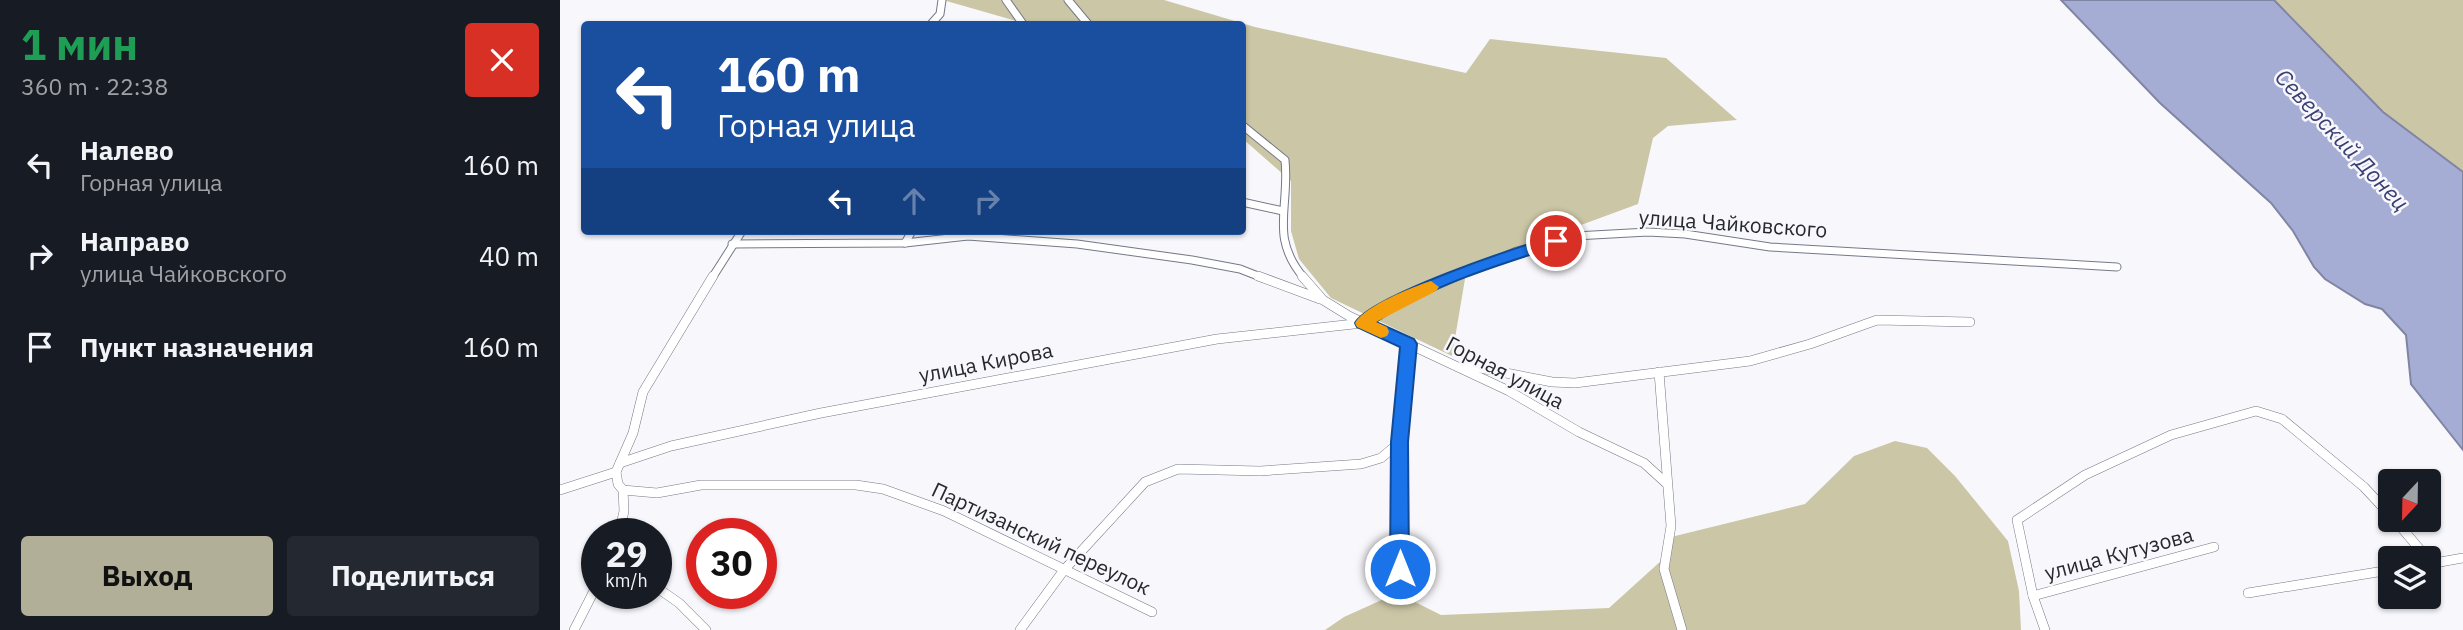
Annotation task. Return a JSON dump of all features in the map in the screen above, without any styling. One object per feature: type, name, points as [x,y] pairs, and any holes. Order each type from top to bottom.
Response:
[{"type":"street","points":[[1006,0],[1021,21]]},
{"type":"street","points":[[1068,0],[1086,21]]},
{"type":"street","points":[[934,21],[942,3]]},
{"type":"street","name":"Горная улица","points":[[1246,128],[1285,160],[1287,180],[1282,241],[1286,256],[1323,300],[1363,323],[1452,362],[1579,432],[1644,463],[1666,483]]},
{"type":"street","points":[[1246,203],[1283,211]]},
{"type":"street","name":"улица Чайковского","points":[[1363,323],[1380,311],[1451,278],[1517,251],[1575,236],[1660,233],[1770,247],[2117,267]]},
{"type":"street","points":[[623,518],[623,490],[618,484],[618,468],[633,433],[643,392],[739,235]]},
{"type":"street","points":[[905,243],[910,235]]},
{"type":"street","points":[[732,244],[905,243],[968,236],[1077,244],[1192,260],[1240,270],[1323,300]]},
{"type":"street","points":[[1452,362],[1564,383],[1750,361],[1810,344],[1877,320],[1970,322]]},
{"type":"street","name":"улица Кирова","points":[[560,490],[671,446],[821,413],[1217,339],[1363,323]]},
{"type":"street","points":[[1400,569],[1400,442],[1408,344]]},
{"type":"street","points":[[1659,372],[1671,526],[1664,569],[1682,630]]},
{"type":"street","name":"улица Кутузова","points":[[2045,630],[2033,596],[2017,520],[2085,475],[2171,435],[2256,411],[2281,419],[2364,486],[2378,502]]},
{"type":"street","points":[[1020,630],[1064,570],[1145,482],[1178,469],[1260,471],[1273,467],[1293,469],[1376,461],[1400,442]]},
{"type":"street","name":"Партизанский переулок","points":[[623,490],[657,493],[701,485],[856,485],[883,489],[944,511],[1152,612]]},
{"type":"street","points":[[2405,532],[2416,546]]},
{"type":"street","name":"улица Кутузова","points":[[2033,596],[2214,547]]},
{"type":"street","points":[[2441,561],[2463,558]]},
{"type":"street","points":[[2248,593],[2378,572]]},
{"type":"street","points":[[672,598],[706,630]]},
{"type":"street","points":[[575,630],[585,609]]},
{"type":"shaded area","points":[[943,0],[1164,0],[1235,21],[1016,21]]},
{"type":"shaded area","points":[[2274,0],[2463,0],[2463,172],[2383,112]]},
{"type":"shaded area","points":[[1246,24],[1466,73],[1490,39],[1666,58],[1737,120],[1668,126],[1653,138],[1638,204],[1467,267],[1452,356],[1331,298],[1299,259],[1291,231],[1291,181],[1246,142]]},
{"type":"shaded area","points":[[1895,441],[1927,448],[1955,476],[2008,541],[2019,591],[2021,630],[1325,630],[1344,617],[1397,593],[1441,615],[1609,608],[1662,560],[1667,538],[1805,504],[1854,456]]},
{"type":"water","name":"Северский Донец","points":[[2061,0],[2274,0],[2383,112],[2463,172],[2463,450],[2411,384],[2406,335],[2382,309],[2365,304],[2325,279],[2271,203],[2160,103]]},
{"type":"slow traffic","points":[[1381,332],[1363,323],[1380,311],[1431,287]]},
{"type":"route","points":[[1400,569],[1400,442],[1408,344],[1363,323],[1380,311],[1451,278],[1517,251],[1556,241]]}]
